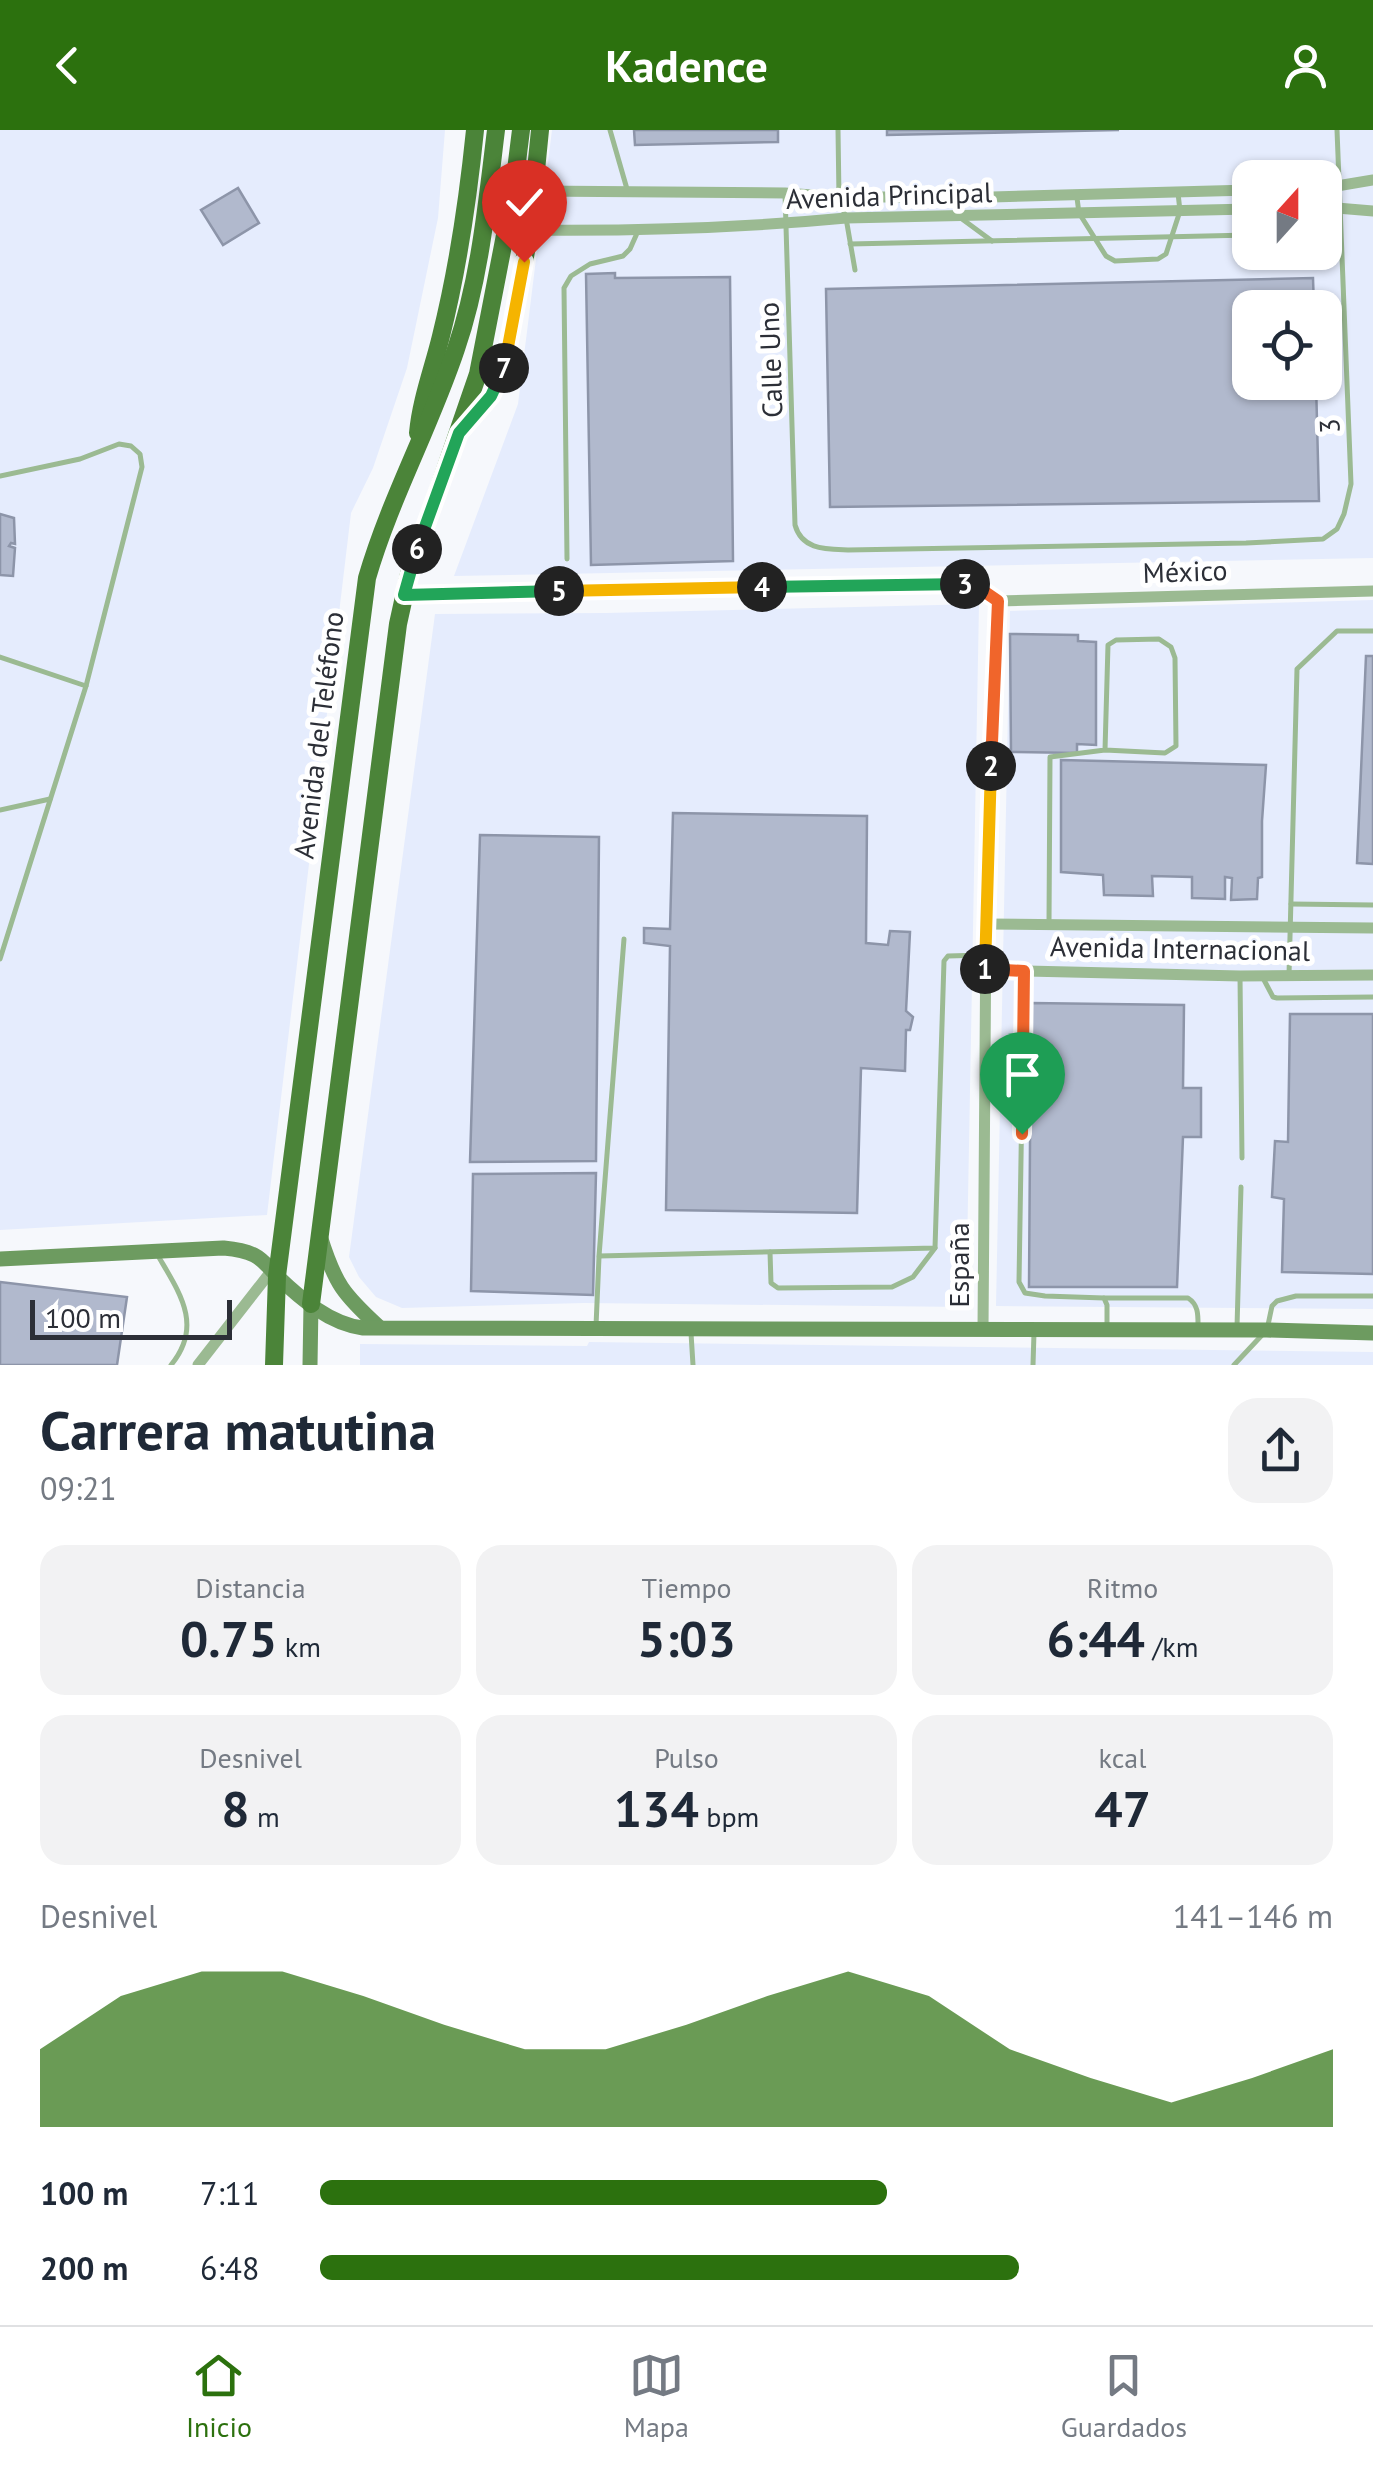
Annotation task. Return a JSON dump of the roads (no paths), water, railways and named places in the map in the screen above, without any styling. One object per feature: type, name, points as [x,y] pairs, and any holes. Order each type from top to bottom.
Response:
[{"type":"main road","points":[[416,451],[423,399],[441,336],[461,236],[476,130]]},
{"type":"main road","name":"Avenida del Teléfono","points":[[274,1365],[275,1273],[362,610],[376,546],[458,344],[482,239],[496,130]]},
{"type":"main road","points":[[310,1365],[319,1233],[396,640],[404,595],[472,396],[484,348],[521,130]]},
{"type":"main road","points":[[459,433],[491,396],[504,368],[530,230],[540,130]]},
{"type":"main road","points":[[319,1233],[334,1278],[378,1328]]},
{"type":"main road","points":[[0,1258],[240,1250],[256,1256],[334,1321],[378,1328],[1373,1332]]},
{"type":"street","points":[[1342,187],[1373,180]]},
{"type":"street","name":"Avenida Principal","points":[[535,191],[953,197],[1232,191]]},
{"type":"street","points":[[1342,207],[1373,211]]},
{"type":"street","name":"Avenida Principal","points":[[530,230],[1232,210]]},
{"type":"street","name":"México","points":[[998,601],[1373,591]]},
{"type":"street","name":"España","points":[[982,1330],[985,955],[998,601]]},
{"type":"street","name":"Avenida Internacional","points":[[986,924],[1373,928]]},
{"type":"street","name":"Avenida Internacional","points":[[986,970],[1373,975]]},
{"type":"street","points":[[198,1365],[275,1273]]},
{"type":"lane","points":[[610,130],[628,192]]},
{"type":"lane","points":[[838,130],[839,197],[855,270]]},
{"type":"lane","name":"3","points":[[1337,130],[1338,160]]},
{"type":"lane","name":"Calle Uno","points":[[785,193],[795,525]]},
{"type":"lane","points":[[1076,195],[1080,213],[1095,239],[1106,256],[1115,261],[1158,259],[1166,254],[1180,211],[1178,193]]},
{"type":"lane","points":[[953,197],[958,216],[992,241]]},
{"type":"lane","points":[[567,559],[564,288],[571,276],[590,264],[627,253],[639,229]]},
{"type":"lane","name":"3","points":[[795,525],[804,541],[828,550],[1246,543],[1324,538],[1337,529],[1351,484],[1342,235]]},
{"type":"lane","points":[[850,244],[1232,236]]},
{"type":"lane","points":[[0,476],[80,459],[120,444],[131,446],[140,454],[142,467],[86,686],[0,959]]},
{"type":"lane","points":[[1289,975],[1297,668],[1337,631],[1373,631]]},
{"type":"lane","points":[[1049,925],[1050,757],[1105,750],[1165,753],[1176,746],[1175,658],[1171,647],[1159,640],[1116,640],[1108,645],[1105,750]]},
{"type":"lane","points":[[0,657],[86,686]]},
{"type":"lane","points":[[0,810],[50,798]]},
{"type":"lane","points":[[1291,904],[1373,905]]},
{"type":"lane","points":[[596,1329],[624,940]]},
{"type":"lane","points":[[770,1252],[771,1283],[778,1288],[892,1288],[913,1278],[935,1248],[944,961],[948,956],[985,955]]},
{"type":"lane","points":[[1024,971],[1019,1282],[1025,1292],[1045,1296],[1188,1298],[1198,1312],[1198,1330]]},
{"type":"lane","points":[[1240,976],[1242,1158]]},
{"type":"lane","points":[[1262,976],[1272,996],[1277,998],[1373,997]]},
{"type":"lane","points":[[1238,1330],[1241,1188]]},
{"type":"lane","points":[[599,1256],[935,1248]]},
{"type":"lane","points":[[156,1251],[179,1291],[188,1324],[182,1353],[172,1365]]},
{"type":"lane","points":[[1234,1365],[1267,1330],[1272,1306],[1284,1298],[1373,1296]]},
{"type":"lane","points":[[1104,1298],[1108,1330]]},
{"type":"lane","points":[[691,1329],[693,1365]]},
{"type":"lane","points":[[1033,1365],[1034,1330]]}]
